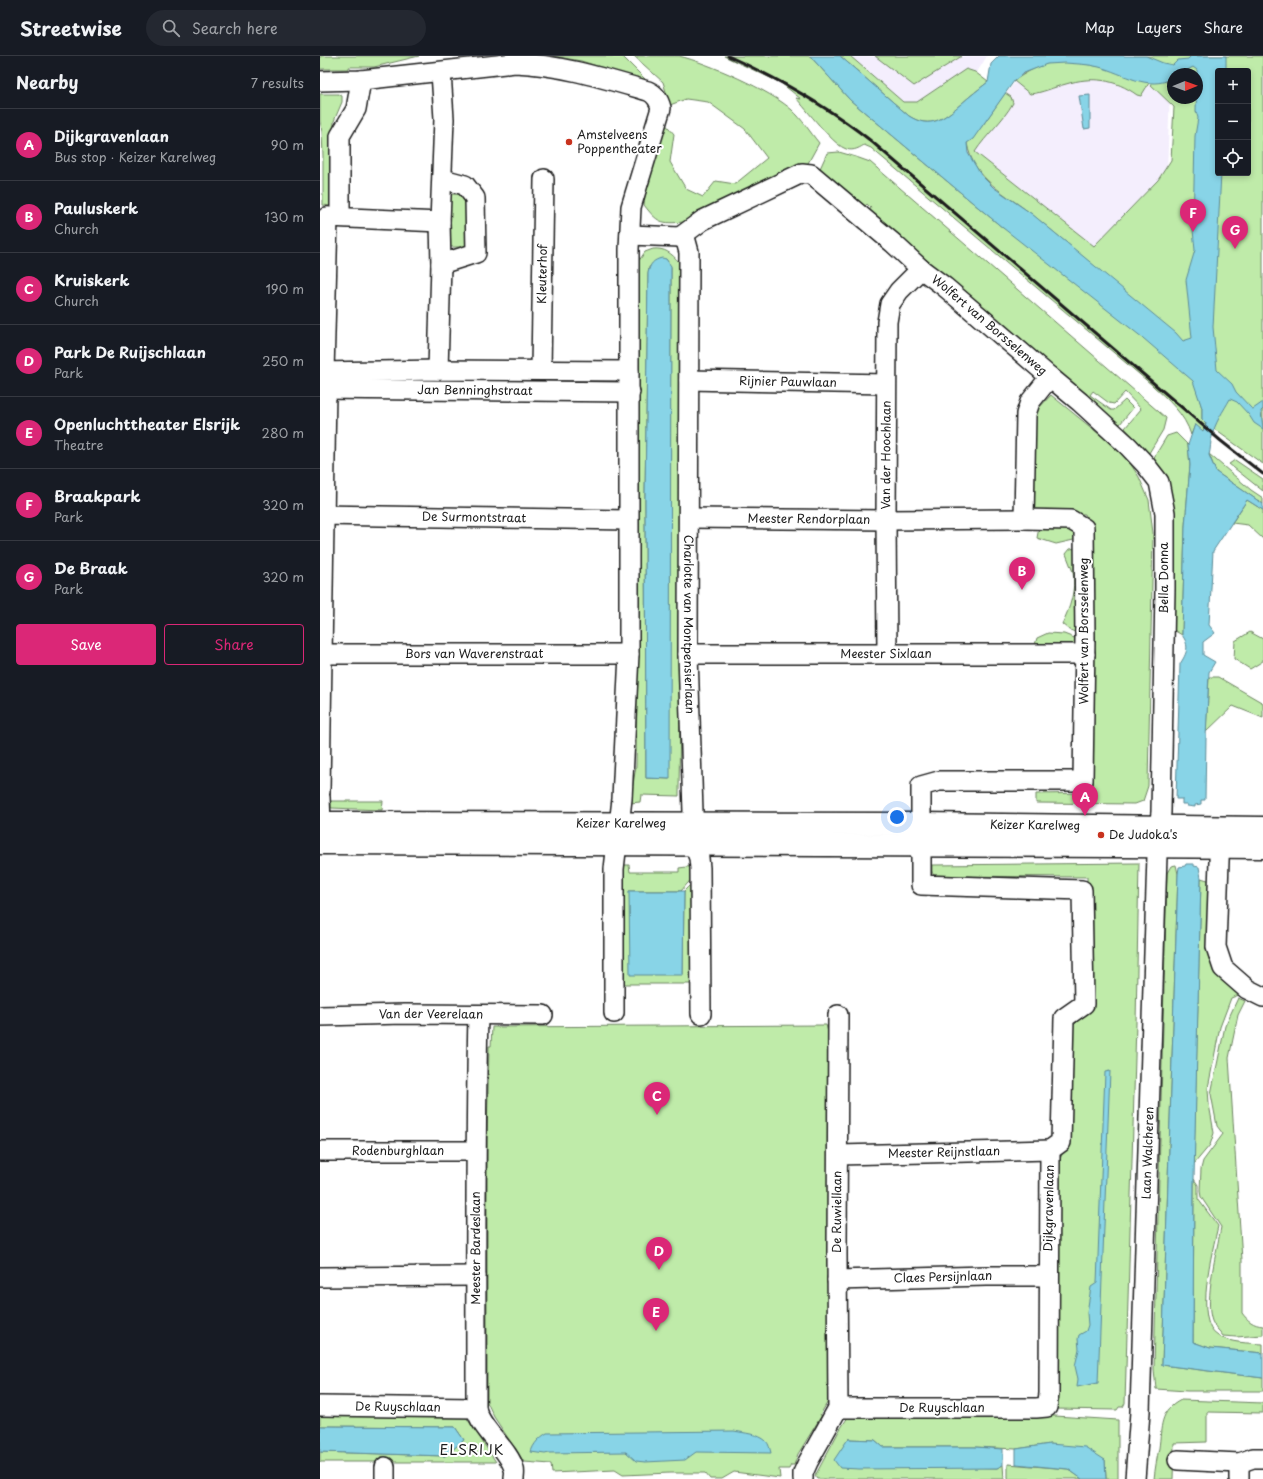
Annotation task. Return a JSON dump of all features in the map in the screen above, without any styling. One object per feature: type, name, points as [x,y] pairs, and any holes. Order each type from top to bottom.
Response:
[{"type":"main road","name":"Keizer Karelweg","points":[[320,830],[619,824],[694,834],[1220,837],[1263,847]]},
{"type":"main road","name":"Keizer Karelweg","points":[[1220,837],[1263,828]]},
{"type":"main road","name":"Keizer Karelweg","points":[[320,830],[616,845],[694,834]]},
{"type":"street","points":[[320,81],[361,80],[515,63],[540,64],[582,72],[648,91],[659,101],[661,108],[631,207],[629,249],[629,654],[622,799],[614,869],[614,1013]]},
{"type":"street","points":[[438,370],[442,264],[440,222],[444,119],[441,72]]},
{"type":"street","points":[[320,792],[323,380],[329,217],[340,136],[356,109],[361,80]]},
{"type":"street","name":"Wolfert van Borsselenweg","points":[[680,237],[702,220],[710,216],[802,173],[811,174],[1050,377],[1030,402],[1026,414],[1024,519],[1071,520],[1084,528],[1085,654],[1083,781],[939,781],[921,786],[921,835]]},
{"type":"street","points":[[442,179],[465,186],[475,198],[476,253],[442,264]]},
{"type":"street","name":"Kleuterhof","points":[[541,370],[544,179]]},
{"type":"street","points":[[329,217],[440,222]]},
{"type":"street","points":[[630,235],[680,237]]},
{"type":"street","name":"Charlotte van Montpensierlaan","points":[[680,237],[686,242],[689,252],[688,654],[694,834],[700,868],[701,1014]]},
{"type":"street","name":"Van der Hoochlaan","points":[[887,653],[887,322],[890,304],[899,291],[921,269]]},
{"type":"street","name":"Jan Benninghstraat","points":[[323,380],[438,370],[629,371]]},
{"type":"street","name":"Bella Donna","points":[[1050,377],[1128,446],[1159,482],[1165,513],[1165,597],[1159,836]]},
{"type":"street","name":"Jan Benninghstraat","points":[[323,380],[630,392]]},
{"type":"street","name":"Rijnier Pauwlaan","points":[[689,380],[886,384]]},
{"type":"street","name":"De Surmontstraat","points":[[322,515],[628,520]]},
{"type":"street","name":"Meester Rendorplaan","points":[[689,518],[886,520],[1024,519]]},
{"type":"street","name":"Bors van Waverenstraat","points":[[320,654],[629,654]]},
{"type":"street","name":"Meester Sixlaan","points":[[688,654],[1085,654]]},
{"type":"street","points":[[320,797],[320,830]]},
{"type":"street","name":"Dijkgravenlaan","points":[[921,835],[921,885],[1082,890],[1084,1004],[1064,1018],[1061,1142],[1050,1150],[1049,1394],[1047,1407]]},
{"type":"street","name":"Laan Walcheren","points":[[1135,1479],[1140,1396],[1159,836]]},
{"type":"street","points":[[1220,837],[1216,947],[1223,968],[1247,989],[1263,997]]},
{"type":"street","name":"Van der Veerelaan","points":[[320,1016],[405,1014],[543,1014]]},
{"type":"street","name":"Meester Bardeslaan","points":[[478,1015],[476,1151],[476,1408],[479,1418],[509,1459],[514,1474]]},
{"type":"street","name":"De Ruwiellaan","points":[[838,1015],[838,1408]]},
{"type":"street","name":"Meester Reijnstlaan","points":[[838,1155],[1050,1150]]},
{"type":"street","name":"Rodenburghlaan","points":[[320,1151],[476,1151]]},
{"type":"street","points":[[320,1277],[476,1276]]},
{"type":"street","name":"Claes Persijnlaan","points":[[837,1280],[1049,1276]]},
{"type":"street","name":"De Ruyschlaan","points":[[320,1406],[476,1408]]},
{"type":"street","name":"De Ruyschlaan","points":[[838,1408],[1047,1407]]},
{"type":"street","points":[[803,1479],[803,1473],[808,1462],[838,1408]]},
{"type":"street","points":[[1178,1460],[1239,1471],[1253,1458],[1263,1458]]},
{"type":"shaded area","points":[[839,56],[987,56],[952,113],[924,131]]},
{"type":"shaded area","points":[[1087,67],[1167,90],[1167,104],[1170,104],[1167,171],[1073,286],[964,151],[1024,70]]},
{"type":"green space","points":[[320,56],[419,56],[374,67],[349,67],[349,69],[320,69]]},
{"type":"green space","points":[[552,56],[622,56],[648,82],[581,61]]},
{"type":"green space","points":[[634,56],[679,56],[738,78],[782,102],[803,121],[819,143],[807,165],[684,222],[670,223],[657,219],[644,205],[645,195],[664,122],[674,134],[670,162],[686,189],[703,197],[716,181],[735,184],[767,158],[745,129],[708,102],[686,99],[670,105],[663,82]]},
{"type":"green space","points":[[724,56],[810,56],[850,100],[1003,228],[1095,267],[1042,222],[993,185],[976,167],[970,156],[967,143],[983,125],[1005,93],[1011,97],[1013,103],[975,152],[1094,246],[1158,180],[1171,160],[1174,107],[1171,104],[1203,104],[1203,68],[1167,68],[1167,71],[1134,56],[1263,56],[1263,464],[1214,429],[1200,401],[1202,408],[1202,419],[1206,423],[1203,431],[1195,425],[1191,435],[1180,414],[1152,385],[871,148],[864,145],[857,149],[849,150],[839,145],[826,133],[796,98],[801,99],[781,83]]},
{"type":"green space","points":[[840,56],[850,56],[903,102],[917,102],[966,69],[975,72],[988,82],[943,118],[931,122],[924,122],[909,116]]},
{"type":"green space","points":[[875,56],[962,56],[914,86]]},
{"type":"green space","points":[[1057,62],[1105,68],[1167,82],[1167,100],[1149,83],[1141,96],[1120,85],[1103,80],[1085,80],[1030,94],[1014,81],[1037,67]]},
{"type":"green space","points":[[320,94],[338,94],[342,96],[342,102],[334,121],[331,206],[323,205],[323,156],[320,121]]},
{"type":"green space","points":[[839,152],[870,162],[1166,418],[1163,430],[1149,453],[1125,428],[1141,409],[1125,392],[1114,404],[1109,403],[1093,391],[1090,395],[1111,410],[1114,410],[1125,400],[1133,408],[1120,424],[1088,399],[867,214],[871,208],[867,204],[862,209],[818,173],[827,153]]},
{"type":"green space","points":[[451,194],[468,195],[468,247],[448,247]]},
{"type":"green space","points":[[657,249],[664,250],[670,254],[679,262],[681,281],[683,626],[680,696],[679,796],[641,795],[640,802],[630,803],[636,766],[637,694],[635,626],[638,262],[645,252]],"holes":[[[666,259],[671,267],[669,779],[646,778],[645,496],[648,275],[649,267]]]},
{"type":"green space","points":[[1051,395],[1105,439],[1128,460],[1139,477],[1149,500],[1153,533],[1148,786],[1143,801],[1135,804],[1036,803],[1036,794],[1090,793],[1089,523],[1085,514],[1029,512],[1029,429],[1037,410]]},
{"type":"green space","points":[[1176,433],[1188,445],[1190,465],[1185,526],[1182,635],[1170,628],[1153,459],[1167,436]]},
{"type":"green space","points":[[1209,454],[1251,490],[1263,498],[1263,504],[1216,472]]},
{"type":"green space","points":[[1235,460],[1263,479],[1263,491],[1229,464]]},
{"type":"green space","points":[[1247,500],[1263,510],[1263,539],[1248,525],[1232,523]]},
{"type":"green space","points":[[1039,527],[1072,528],[1078,539],[1056,544],[1037,538]]},
{"type":"green space","points":[[1077,548],[1077,633],[1068,629],[1062,624],[1068,612],[1074,585],[1073,572],[1066,554],[1070,549]]},
{"type":"green space","points":[[1250,632],[1263,639],[1263,661],[1250,669],[1234,659],[1235,641]]},
{"type":"green space","points":[[1048,633],[1064,634],[1077,639],[1072,646],[1034,648],[1037,638]]},
{"type":"green space","points":[[1209,677],[1218,677],[1263,703],[1263,718],[1233,706],[1206,732]]},
{"type":"green space","points":[[331,801],[383,801],[382,810],[331,808]]},
{"type":"green space","points":[[1139,863],[1125,1403],[1123,1407],[1119,1407],[1117,1410],[1055,1409],[1054,1168],[1061,1157],[1065,1145],[1070,1029],[1084,1015],[1087,1006],[1087,877],[936,876],[932,871],[932,865]]},
{"type":"green space","points":[[621,865],[629,865],[630,872],[679,872],[679,868],[694,866],[694,876],[681,891],[629,891],[683,974],[684,891],[695,880],[693,984],[622,984]]},
{"type":"green space","points":[[1176,865],[1178,874],[1162,1365],[1263,1378],[1263,1391],[1187,1391],[1156,1389],[1154,1369],[1167,873],[1171,866]]},
{"type":"green space","points":[[1201,878],[1211,881],[1229,986],[1239,995],[1231,998],[1220,1027],[1208,1088],[1214,1133],[1210,1145],[1194,1164]]},
{"type":"green space","points":[[1238,998],[1245,1001],[1238,1015],[1229,1058],[1242,1260],[1242,1313],[1251,1322],[1256,1325],[1263,1326],[1263,1335],[1236,1337],[1223,1336],[1212,1321],[1209,1301],[1210,1288],[1221,1227],[1201,1197],[1200,1191],[1203,1161],[1223,1134],[1217,1126],[1211,1094],[1225,1026]]},
{"type":"green space","points":[[826,1025],[831,1043],[830,1398],[820,1415],[822,1415],[798,1454],[794,1465],[791,1465],[789,1469],[779,1469],[780,1478],[734,1472],[722,1479],[710,1479],[705,1473],[623,1475],[615,1470],[552,1473],[551,1464],[524,1462],[494,1417],[487,1402],[487,1141],[489,1046],[491,1046],[492,1027]]},
{"type":"green space","points":[[1194,1179],[1198,1185],[1198,1199],[1218,1226],[1212,1251],[1207,1284],[1207,1316],[1211,1328],[1218,1336],[1228,1340],[1263,1344],[1263,1353],[1210,1348],[1193,1342]]},
{"type":"green space","points":[[1181,1400],[1263,1403],[1263,1413],[1207,1412],[1207,1442],[1174,1443],[1173,1479],[1154,1479],[1161,1426],[1165,1414],[1174,1404]]},
{"type":"green space","points":[[320,1411],[464,1414],[496,1462],[320,1462],[320,1452],[445,1456],[464,1440],[455,1427],[320,1426]]},
{"type":"green space","points":[[850,1414],[1055,1416],[1118,1420],[1118,1479],[1106,1479],[1105,1460],[1050,1444],[1016,1449],[975,1447],[883,1447],[875,1440],[848,1439],[965,1467],[997,1468],[1003,1465],[1004,1479],[817,1479],[815,1476],[839,1431]]},
{"type":"green space","points":[[1008,1464],[1068,1469],[1082,1479],[1008,1479]]},
{"type":"water","points":[[810,56],[840,56],[909,116],[924,122],[931,122],[943,118],[949,114],[988,82],[991,64],[999,56],[1146,56],[1163,63],[1173,65],[1178,60],[1188,59],[1191,56],[1226,56],[1226,68],[1215,68],[1215,176],[1221,176],[1213,327],[1217,370],[1232,384],[1236,392],[1251,408],[1253,409],[1263,402],[1263,409],[1261,411],[1263,429],[1254,423],[1237,402],[1230,399],[1215,427],[1211,439],[1209,455],[1216,472],[1263,504],[1263,510],[1247,500],[1213,551],[1209,625],[1215,633],[1203,642],[1203,655],[1215,662],[1209,672],[1205,800],[1201,800],[1201,804],[1195,805],[1195,807],[1182,804],[1182,799],[1176,799],[1180,664],[1187,650],[1186,643],[1182,635],[1185,526],[1190,465],[1188,445],[1195,424],[1203,431],[1206,423],[1202,419],[1202,408],[1193,381],[1143,338],[1003,228],[850,100]],"holes":[[[1065,63],[1095,66],[1136,80],[1154,83],[1167,81],[1167,68],[1203,68],[1203,104],[1196,104],[1198,118],[1195,136],[1193,230],[1195,250],[1186,280],[1192,338],[1183,341],[1176,333],[1032,214],[993,187],[981,175],[968,153],[967,143],[973,139],[1014,81],[1024,73],[1047,64]]]},
{"type":"water","points":[[1090,95],[1090,128],[1084,129],[1079,96]]},
{"type":"water","points":[[662,258],[666,259],[671,266],[670,779],[646,778],[645,496],[648,273],[652,263]]},
{"type":"water","points":[[1186,864],[1194,864],[1194,866],[1199,867],[1201,878],[1194,1179],[1193,1342],[1210,1348],[1263,1353],[1263,1378],[1162,1365],[1178,874],[1179,867],[1185,866]]},
{"type":"water","points":[[629,891],[684,891],[683,975],[630,975]]},
{"type":"water","points":[[1110,1071],[1098,1383],[1077,1387],[1078,1379],[1075,1366],[1079,1349],[1078,1339],[1079,1335],[1086,1331],[1088,1325],[1087,1313],[1091,1287],[1097,1283],[1105,1072]]},
{"type":"water","points":[[320,1426],[455,1427],[464,1440],[445,1456],[320,1452]]},
{"type":"water","points":[[734,1431],[751,1434],[763,1439],[768,1444],[771,1453],[696,1452],[685,1460],[645,1462],[636,1461],[626,1452],[545,1454],[531,1452],[537,1441],[547,1433]]},
{"type":"water","points":[[848,1439],[875,1440],[883,1447],[975,1447],[1003,1449],[1003,1465],[997,1468],[840,1468],[834,1460]]},
{"type":"water","points":[[1050,1444],[1085,1447],[1105,1460],[1106,1479],[1082,1479],[1068,1469],[1016,1464],[1016,1449]]},
{"type":"railway","points":[[728,56],[766,74],[802,94],[837,116],[871,141],[1221,441],[1263,474]]},
{"type":"place","name":"Amstelveens Poppentheater","points":[[569,142]]},
{"type":"place","name":"Braakpark","points":[[1193,232]]},
{"type":"place","name":"De Braak","points":[[1235,249]]},
{"type":"place","name":"Pauluskerk","points":[[1022,590]]},
{"type":"place","name":"Dijkgravenlaan","points":[[1085,816]]},
{"type":"place","name":"De Judoka's","points":[[1101,835]]},
{"type":"place","name":"Kruiskerk","points":[[657,1115]]},
{"type":"place","name":"Park De Ruijschlaan","points":[[659,1270]]},
{"type":"place","name":"Openluchttheater Elsrijk","points":[[656,1331]]},
{"type":"district","name":"ELSRIJK","points":[[472,1450]]}]
